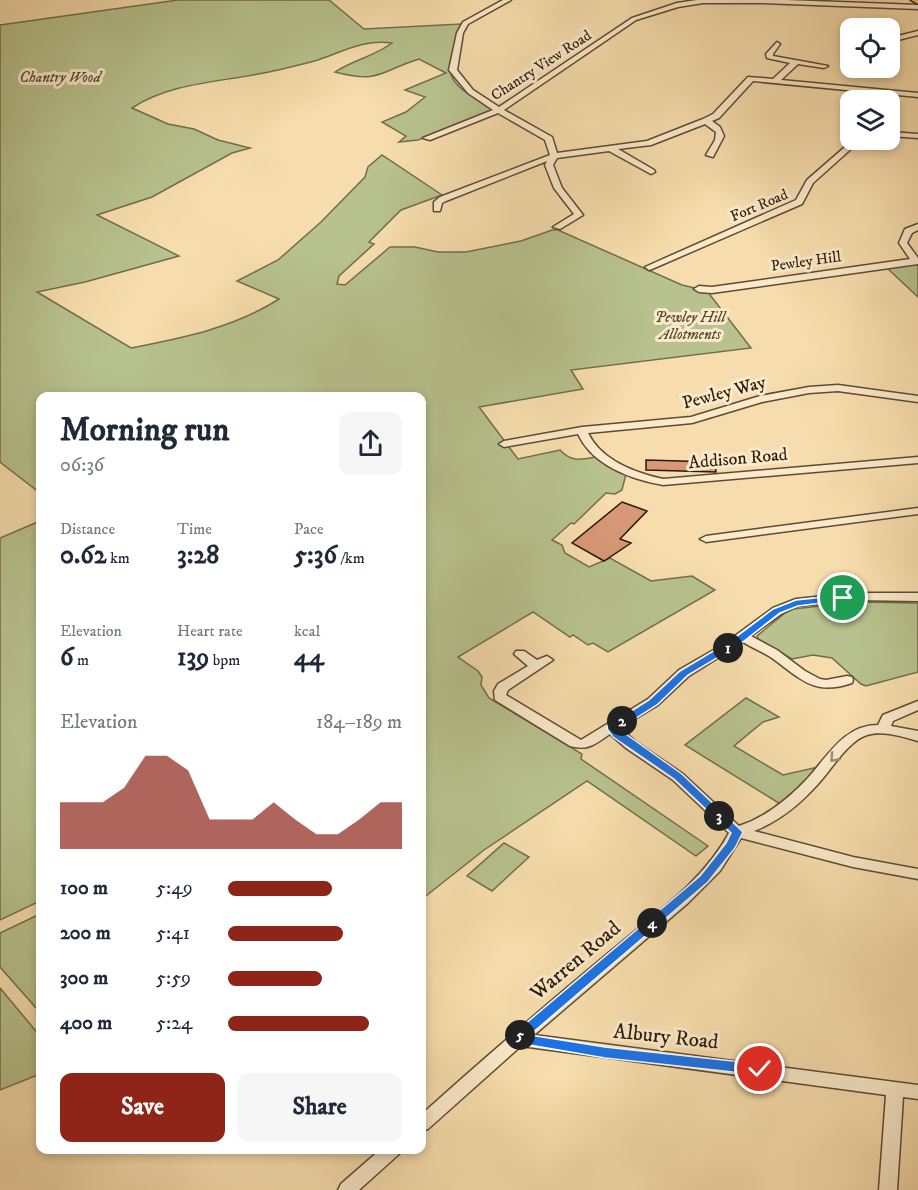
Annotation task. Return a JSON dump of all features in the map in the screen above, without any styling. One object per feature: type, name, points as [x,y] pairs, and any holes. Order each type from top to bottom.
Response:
[{"type":"street","points":[[508,0],[464,24],[453,70],[461,83],[470,91],[549,139],[554,156],[549,165],[558,188],[579,215],[557,227]]},
{"type":"street","name":"Chantry View Road","points":[[427,138],[501,109],[627,23],[677,5],[703,1],[798,1],[918,7]]},
{"type":"street","points":[[900,38],[918,33]]},
{"type":"street","points":[[777,44],[769,54],[770,58],[824,66]]},
{"type":"street","points":[[775,81],[796,62]]},
{"type":"street","points":[[437,209],[438,202],[443,199],[554,156],[648,143],[706,122],[716,116],[752,79],[918,95]]},
{"type":"street","points":[[706,122],[721,133],[721,138],[710,155]]},
{"type":"street","points":[[900,135],[918,136]]},
{"type":"street","points":[[612,149],[651,172]]},
{"type":"street","name":"Fort Road","points":[[649,267],[799,202],[810,182],[846,150]]},
{"type":"street","points":[[917,261],[903,243],[908,231],[918,227]]},
{"type":"street","name":"Pewley Hill","points":[[699,289],[712,290],[917,261]]},
{"type":"street","name":"Pewley Way","points":[[504,444],[582,430],[692,420],[760,399],[809,390],[838,388],[918,399]]},
{"type":"street","name":"Addison Road","points":[[582,430],[589,446],[623,469],[638,476],[663,482],[918,460]]},
{"type":"street","points":[[706,539],[918,511]]},
{"type":"street","points":[[860,597],[918,597]]},
{"type":"street","points":[[520,654],[542,663],[503,687],[500,697],[578,745],[587,743],[612,729],[653,702],[691,668],[744,637],[785,606],[843,598]]},
{"type":"street","points":[[744,637],[774,654],[808,680],[832,685],[847,680]]},
{"type":"street","points":[[882,730],[888,717],[918,705]]},
{"type":"street","points":[[612,729],[617,735],[678,777],[737,832],[853,862],[918,874]]},
{"type":"street","points":[[737,832],[758,827],[799,794],[853,738],[863,731],[882,730],[918,736]]},
{"type":"street","name":"Warren Road","points":[[426,1120],[516,1039],[704,879],[731,845],[737,832]]},
{"type":"street","name":"Albury Road","points":[[516,1039],[605,1052],[760,1069],[918,1092]]},
{"type":"street","points":[[888,1190],[895,1090]]},
{"type":"street","points":[[347,1190],[387,1154]]},
{"type":"green space","points":[[178,0],[329,0],[364,29],[461,24],[450,65],[451,73],[459,87],[494,110],[418,140],[399,142],[406,136],[382,122],[406,112],[425,97],[405,90],[446,73],[419,59],[371,76],[362,77],[335,72],[392,43],[373,43],[284,69],[183,87],[148,99],[132,108],[168,124],[194,129],[218,140],[250,148],[232,153],[152,197],[97,215],[179,256],[85,282],[37,292],[131,348],[226,325],[279,299],[237,281],[278,260],[321,222],[365,177],[368,167],[382,155],[442,195],[401,210],[369,242],[374,244],[339,276],[337,284],[345,285],[390,247],[415,247],[438,252],[466,252],[521,241],[558,230],[682,285],[707,291],[751,348],[571,370],[583,389],[479,407],[518,459],[560,450],[568,457],[576,459],[595,457],[626,474],[622,490],[615,494],[606,493],[574,524],[571,523],[552,540],[562,545],[565,553],[589,567],[610,558],[651,581],[692,576],[715,590],[608,652],[593,643],[588,645],[573,635],[570,637],[533,612],[458,657],[478,671],[482,677],[481,685],[489,698],[582,754],[581,759],[708,846],[696,856],[587,781],[484,850],[426,896],[426,392],[36,392],[36,490],[0,462],[0,25]]},
{"type":"green space","points":[[918,263],[918,297],[887,268]]},
{"type":"green space","points":[[36,523],[36,903],[0,920],[0,538]]},
{"type":"green space","points":[[857,602],[918,603],[918,672],[866,686],[832,658],[813,655],[792,659],[759,640],[757,636],[793,609]]},
{"type":"green space","points":[[746,698],[779,717],[763,722],[734,746],[783,775],[827,765],[785,807],[685,745]]},
{"type":"green space","points":[[504,843],[529,857],[492,891],[467,876]]},
{"type":"green space","points":[[36,916],[36,1008],[0,967],[0,933]]},
{"type":"green space","points":[[0,988],[36,1031],[36,1076],[0,1090]]},
{"type":"building","points":[[646,460],[715,462],[716,472],[646,470]]},
{"type":"building","points":[[622,502],[647,511],[620,539],[631,543],[604,561],[572,543]]},
{"type":"route","points":[[760,1069],[605,1052],[516,1039],[704,879],[731,845],[737,832],[678,777],[617,735],[612,729],[619,722],[653,702],[684,673],[736,642],[785,606],[843,598]]},
{"type":"park label","name":"Chantry Wood","points":[[60,77]]},
{"type":"park label","name":"Pewley Hill Allotments","points":[[690,326]]}]
